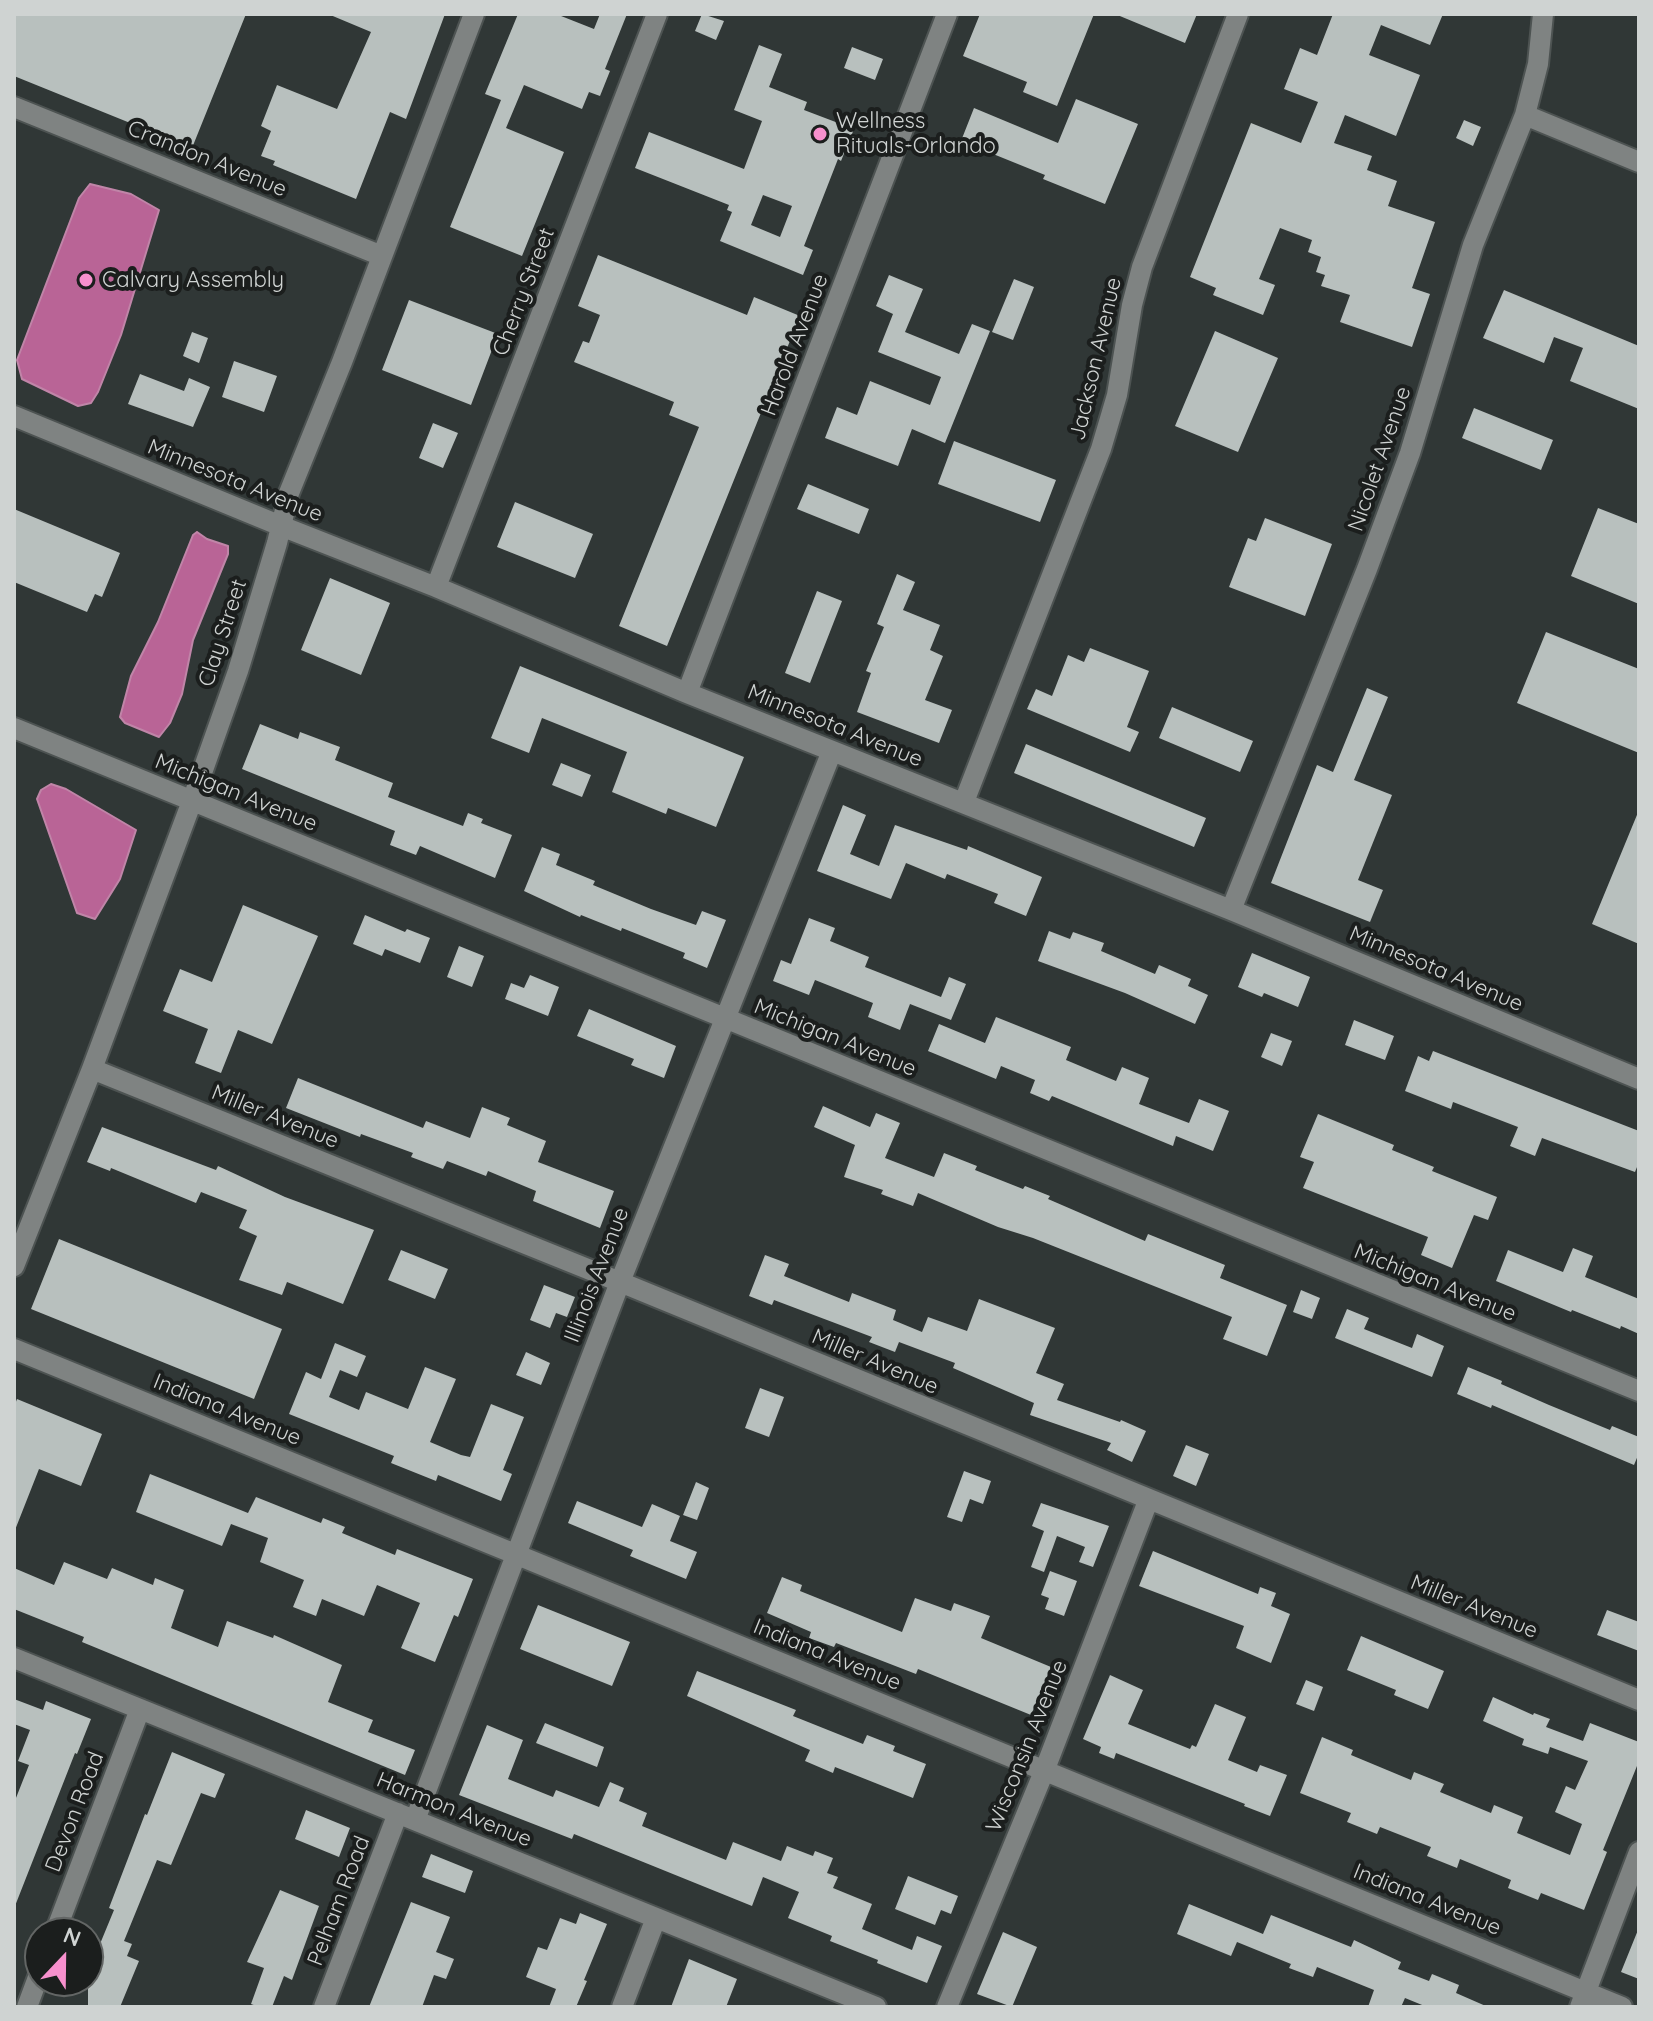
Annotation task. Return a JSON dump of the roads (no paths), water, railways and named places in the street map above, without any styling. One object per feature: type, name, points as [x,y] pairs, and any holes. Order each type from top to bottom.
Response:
[{"type":"street","name":"Clay Street","points":[[14,1266],[92,1069],[192,801],[238,671],[289,493],[474,14]]},
{"type":"street","name":"Cherry Street","points":[[436,587],[657,14]]},
{"type":"street","name":"Harold Avenue","points":[[687,693],[947,14]]},
{"type":"street","name":"Jackson Avenue","points":[[964,802],[1101,449],[1117,395],[1132,305],[1142,267],[1238,14]]},
{"type":"street","name":"Nicolet Avenue","points":[[1231,910],[1410,453],[1473,245],[1525,115],[1538,64],[1543,14]]},
{"type":"street","name":"Crandon Avenue","points":[[14,107],[382,256]]},
{"type":"street","points":[[1525,115],[1639,162]]},
{"type":"street","name":"Minnesota Avenue","points":[[14,416],[1639,1079]]},
{"type":"street","name":"Michigan Avenue","points":[[14,728],[1639,1391]]},
{"type":"street","name":"Illinois Avenue","points":[[407,1817],[518,1555],[620,1282],[832,751]]},
{"type":"street","name":"Miller Avenue","points":[[92,1069],[1639,1700]]},
{"type":"street","name":"Indiana Avenue","points":[[14,1349],[1045,1769],[1583,2000],[1622,2007]]},
{"type":"street","name":"Wisconsin Avenue","points":[[947,2007],[1045,1769],[1148,1501]]},
{"type":"street","name":"Harmon Avenue","points":[[14,1658],[876,2007]]},
{"type":"street","name":"Devon Road","points":[[61,1917],[140,1709]]},
{"type":"street","name":"Pelham Road","points":[[324,2007],[407,1817]]},
{"type":"street","points":[[1583,2000],[1639,1852]]},
{"type":"street","points":[[622,2007],[656,1918]]},
{"type":"place","name":"Wellness Rituals-Orlando","points":[[820,134]]},
{"type":"place","name":"Calvary Assembly","points":[[86,280]]}]
